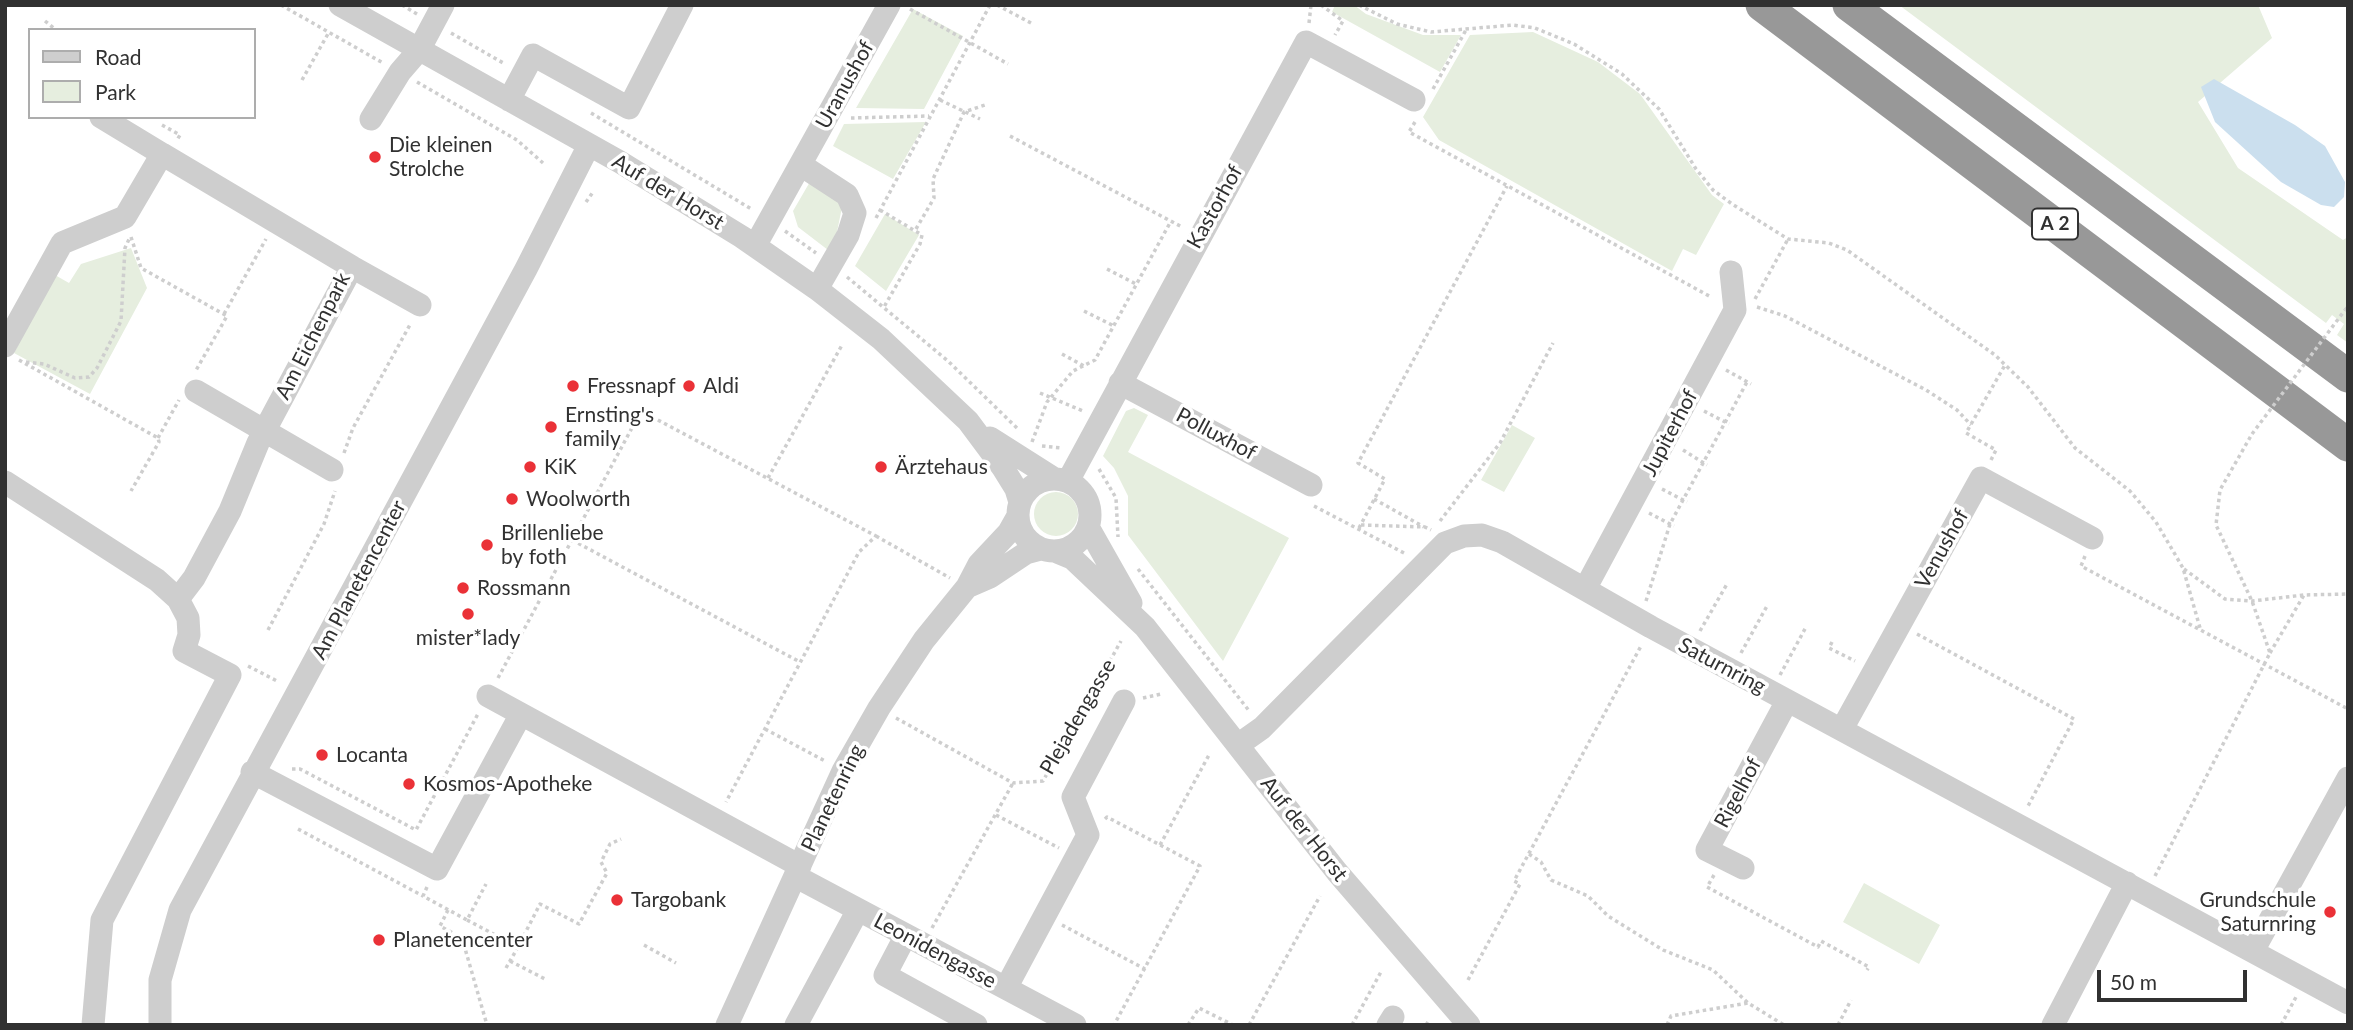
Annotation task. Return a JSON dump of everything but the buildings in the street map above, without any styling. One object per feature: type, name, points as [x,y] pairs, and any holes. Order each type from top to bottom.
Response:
[{"type":"highway","name":"A 2","points":[[1762,5],[2348,445]]},
{"type":"highway","name":"A 2","points":[[1849,5],[2348,376]]},
{"type":"street","name":"Auf der Horst","points":[[340,5],[589,145],[755,246],[817,289],[881,339],[968,421],[1015,456],[1060,480]]},
{"type":"street","points":[[509,100],[533,55],[629,108],[682,5]]},
{"type":"street","name":"Uranushof","points":[[755,246],[889,5]]},
{"type":"street","points":[[370,119],[400,72],[419,50],[438,14]]},
{"type":"street","name":"Kastorhof","points":[[1060,480],[1081,456],[1306,42],[1325,52]]},
{"type":"street","points":[[1325,52],[1419,102]]},
{"type":"street","name":"Am Eichenpark","points":[[104,119],[352,267],[264,431],[230,511],[194,578],[178,599]]},
{"type":"street","name":"Am Planetencenter","points":[[160,1025],[160,980],[174,925],[252,772],[295,699],[526,269],[589,145]]},
{"type":"street","points":[[10,351],[62,243],[128,226],[162,154]]},
{"type":"street","points":[[801,165],[837,187],[853,203],[855,213],[833,265],[817,289]]},
{"type":"street","points":[[352,267],[420,305]]},
{"type":"street","points":[[1731,272],[1735,310]]},
{"type":"street","name":"Jupiterhof","points":[[1585,589],[1735,310]]},
{"type":"street","name":"Polluxhof","points":[[1120,383],[1311,485]]},
{"type":"street","points":[[196,391],[332,470]]},
{"type":"street","name":"Auf der Horst","points":[[968,421],[1009,478],[1019,509]]},
{"type":"street","points":[[1981,478],[2092,538]]},
{"type":"street","name":"Venushof","points":[[1842,729],[1981,478]]},
{"type":"street","points":[[1060,480],[1087,500],[1090,513],[1088,527],[1081,539],[1069,548],[1048,550],[1025,536],[1019,509],[1028,490],[1039,482],[1060,480]]},
{"type":"street","points":[[5,482],[158,580],[178,599],[188,618],[189,635],[184,651],[230,675],[102,920],[93,1025]]},
{"type":"street","name":"Planetenring","points":[[727,1025],[844,771],[879,708],[924,640],[967,587],[979,564],[1009,532],[1019,509]]},
{"type":"street","name":"Auf der Horst","points":[[1088,527],[1144,627]]},
{"type":"street","name":"Saturnring","points":[[1441,536],[1473,535],[1492,538],[1731,671],[2348,1003]]},
{"type":"street","points":[[1238,745],[1262,728],[1424,564],[1441,536]]},
{"type":"street","name":"Auf der Horst","points":[[1048,550],[1072,558],[1144,627],[1337,872],[1469,1025]]},
{"type":"street","name":"Planetenring","points":[[967,587],[990,577],[1026,553],[1048,550]]},
{"type":"street","name":"Leonidengasse","points":[[488,696],[715,822],[858,910],[1075,1025]]},
{"type":"street","name":"Rigelhof","points":[[1733,863],[1707,850],[1779,697]]},
{"type":"street","points":[[1006,988],[1088,835],[1073,797],[1124,701]]},
{"type":"street","points":[[252,772],[436,869],[521,714]]},
{"type":"street","points":[[2253,951],[2348,778]]},
{"type":"street","points":[[2053,1025],[2136,888]]},
{"type":"street","points":[[796,1025],[858,910]]},
{"type":"street","points":[[915,940],[885,975],[976,1025]]},
{"type":"path","points":[[402,5],[438,14],[524,74]]},
{"type":"path","points":[[904,5],[1009,64]]},
{"type":"path","points":[[874,221],[990,5]]},
{"type":"path","points":[[997,5],[1031,23]]},
{"type":"path","points":[[1321,5],[1343,21],[1325,52]]},
{"type":"path","points":[[1328,12],[1332,5]]},
{"type":"path","points":[[1359,5],[1415,29],[1466,30],[1513,26],[1535,28],[1597,57],[1641,89],[1659,109],[1696,169],[1713,190],[1788,239],[1829,243],[1847,250],[2005,365],[2028,387],[2075,448],[2130,491],[2157,522],[2183,568],[2200,628]]},
{"type":"path","points":[[45,21],[54,28]]},
{"type":"path","points":[[1466,30],[1419,102],[1409,132],[1735,310]]},
{"type":"path","points":[[302,80],[329,32]]},
{"type":"path","points":[[940,100],[980,119]]},
{"type":"path","points":[[916,229],[934,198],[933,179],[964,112],[988,104]]},
{"type":"path","points":[[581,108],[770,220],[833,265],[948,361],[1032,442],[1066,449],[1081,456],[1107,477],[1116,498],[1119,544]]},
{"type":"path","points":[[827,119],[929,116]]},
{"type":"path","points":[[163,125],[180,135]]},
{"type":"path","points":[[1010,136],[1199,236]]},
{"type":"path","points":[[1360,527],[1385,479],[1358,463],[1507,186]]},
{"type":"path","points":[[578,212],[593,192]]},
{"type":"path","points":[[880,210],[922,234],[920,244],[884,307]]},
{"type":"path","points":[[1032,442],[1049,399],[1073,372],[1095,360],[1171,221]]},
{"type":"path","points":[[128,226],[141,268],[225,315],[276,222]]},
{"type":"path","points":[[23,362],[44,364],[75,378],[89,377],[108,350],[121,321],[128,226]]},
{"type":"path","points":[[1788,239],[1752,306],[1785,316],[1926,390],[1957,410],[1971,425]]},
{"type":"path","points":[[1107,269],[1137,285]]},
{"type":"path","points":[[2270,653],[2252,601],[2216,525],[2220,490],[2252,434],[2347,309]]},
{"type":"path","points":[[1084,311],[1114,326]]},
{"type":"path","points":[[1374,499],[1441,536],[1500,443],[1553,342]]},
{"type":"path","points":[[768,478],[842,345]]},
{"type":"path","points":[[10,351],[23,362],[158,438],[159,442],[131,491]]},
{"type":"path","points":[[1062,354],[1084,366]]},
{"type":"path","points":[[1468,980],[1520,884],[1514,881],[1645,624],[1672,525],[1749,383],[1709,361]]},
{"type":"path","points":[[1981,478],[1996,450],[1966,433],[2005,365]]},
{"type":"path","points":[[1040,393],[1101,419]]},
{"type":"path","points":[[1687,402],[1727,423]]},
{"type":"path","points":[[281,762],[292,769],[300,769],[415,830],[641,411],[967,587]]},
{"type":"path","points":[[1666,440],[1706,463]]},
{"type":"path","points":[[1645,479],[1685,501]]},
{"type":"path","points":[[1311,485],[1309,503],[1360,527],[1424,564]]},
{"type":"path","points":[[1632,504],[1672,525]]},
{"type":"path","points":[[1360,527],[1425,527]]},
{"type":"path","points":[[715,822],[859,552],[876,536]]},
{"type":"path","points":[[2092,538],[2081,566],[2348,709]]},
{"type":"path","points":[[572,540],[800,662]]},
{"type":"path","points":[[1136,566],[1262,728]]},
{"type":"path","points":[[2183,568],[2225,599],[2252,601],[2304,595],[2348,594]]},
{"type":"path","points":[[1689,648],[1727,584]]},
{"type":"path","points":[[2136,888],[2267,665],[2270,653],[2304,595]]},
{"type":"path","points":[[1731,671],[1767,606]]},
{"type":"path","points":[[1900,625],[2074,719],[2019,824]]},
{"type":"path","points":[[1779,697],[1805,627]]},
{"type":"path","name":"Plejadengasse","points":[[879,708],[1013,783],[1043,782],[1121,641]]},
{"type":"path","points":[[1832,642],[1829,648],[1874,671]]},
{"type":"path","points":[[765,729],[844,771]]},
{"type":"path","points":[[1160,845],[1209,755]]},
{"type":"path","points":[[915,940],[996,815],[1013,783]]},
{"type":"path","points":[[996,815],[1076,857]]},
{"type":"path","points":[[1088,835],[1107,817],[1200,866],[1114,1025]]},
{"type":"path","points":[[298,829],[518,947]]},
{"type":"path","points":[[506,968],[540,904],[579,924],[607,873],[601,862],[605,853],[610,844],[621,839]]},
{"type":"path","points":[[1529,854],[1541,862],[1551,880],[1588,896],[1608,916],[1662,950],[1713,970],[1748,1003],[1784,1025]]},
{"type":"path","points":[[1733,863],[1707,887],[1818,947],[1821,941],[1869,968],[1867,970]]},
{"type":"path","points":[[423,896],[436,869]]},
{"type":"path","points":[[467,919],[486,884]]},
{"type":"path","points":[[1249,1025],[1320,896]]},
{"type":"path","points":[[448,910],[440,926],[462,938],[487,1025]]},
{"type":"path","points":[[1045,916],[1144,969]]},
{"type":"path","points":[[644,945],[676,963]]},
{"type":"path","points":[[510,961],[545,979]]},
{"type":"path","points":[[1352,1025],[1382,970]]},
{"type":"path","points":[[2281,1025],[2305,980]]},
{"type":"path","points":[[1838,1025],[1851,1000]]},
{"type":"path","points":[[1667,1025],[1671,1016],[1748,1003]]},
{"type":"path","points":[[1188,1025],[1199,1008],[1233,1025]]},
{"type":"green space","points":[[1335,5],[1354,5],[1366,14],[1423,35],[1461,35],[1440,72],[1332,12]]},
{"type":"green space","points":[[1899,5],[2258,5],[2272,38],[2198,102],[2238,168],[2343,240],[2348,237],[2348,343],[2337,335],[2344,324],[2332,315],[2326,323]]},
{"type":"green space","points":[[913,9],[963,36],[924,109],[856,108]]},
{"type":"green space","points":[[1533,32],[1598,62],[1640,94],[1712,195],[1724,204],[1696,255],[1683,249],[1672,271],[1439,140],[1423,117],[1470,35]]},
{"type":"green space","points":[[926,122],[893,179],[833,146],[844,124]]},
{"type":"green space","points":[[811,180],[838,196],[842,207],[837,232],[828,250],[798,227],[793,211]]},
{"type":"green space","points":[[885,214],[919,235],[886,291],[855,266]]},
{"type":"green space","points":[[131,248],[147,288],[90,394],[14,353],[55,275],[69,283],[81,264]]},
{"type":"green space","points":[[1134,408],[1148,415],[1128,452],[1289,538],[1223,661],[1128,535],[1128,496],[1114,468],[1103,456],[1126,411]]},
{"type":"green space","points":[[1512,425],[1535,438],[1504,492],[1481,480]]},
{"type":"green space","points":[[1056,492],[1072,498],[1078,514],[1072,530],[1056,536],[1040,530],[1034,514],[1040,498]]},
{"type":"green space","points":[[1864,883],[1940,925],[1919,964],[1843,922]]},
{"type":"water","points":[[2214,79],[2295,125],[2325,146],[2345,182],[2344,197],[2334,207],[2321,205],[2281,182],[2215,122],[2201,87]]},
{"type":"place","name":"Die kleinen Strolche","points":[[375,157]]},
{"type":"place","name":"Fressnapf","points":[[573,386]]},
{"type":"place","name":"Aldi","points":[[689,386]]},
{"type":"place","name":"Ernsting's family","points":[[551,427]]},
{"type":"place","name":"KiK","points":[[530,467]]},
{"type":"place","name":"Ärztehaus","points":[[881,467]]},
{"type":"place","name":"Woolworth","points":[[512,499]]},
{"type":"place","name":"Brillenliebe by foth","points":[[487,545]]},
{"type":"place","name":"Rossmann","points":[[463,588]]},
{"type":"place","name":"mister*lady","points":[[468,614]]},
{"type":"place","name":"Locanta","points":[[322,755]]},
{"type":"place","name":"Kosmos-Apotheke","points":[[409,784]]},
{"type":"place","name":"Targobank","points":[[617,900]]},
{"type":"place","name":"Grundschule Saturnring","points":[[2330,912]]},
{"type":"place","name":"Planetencenter","points":[[379,940]]}]
